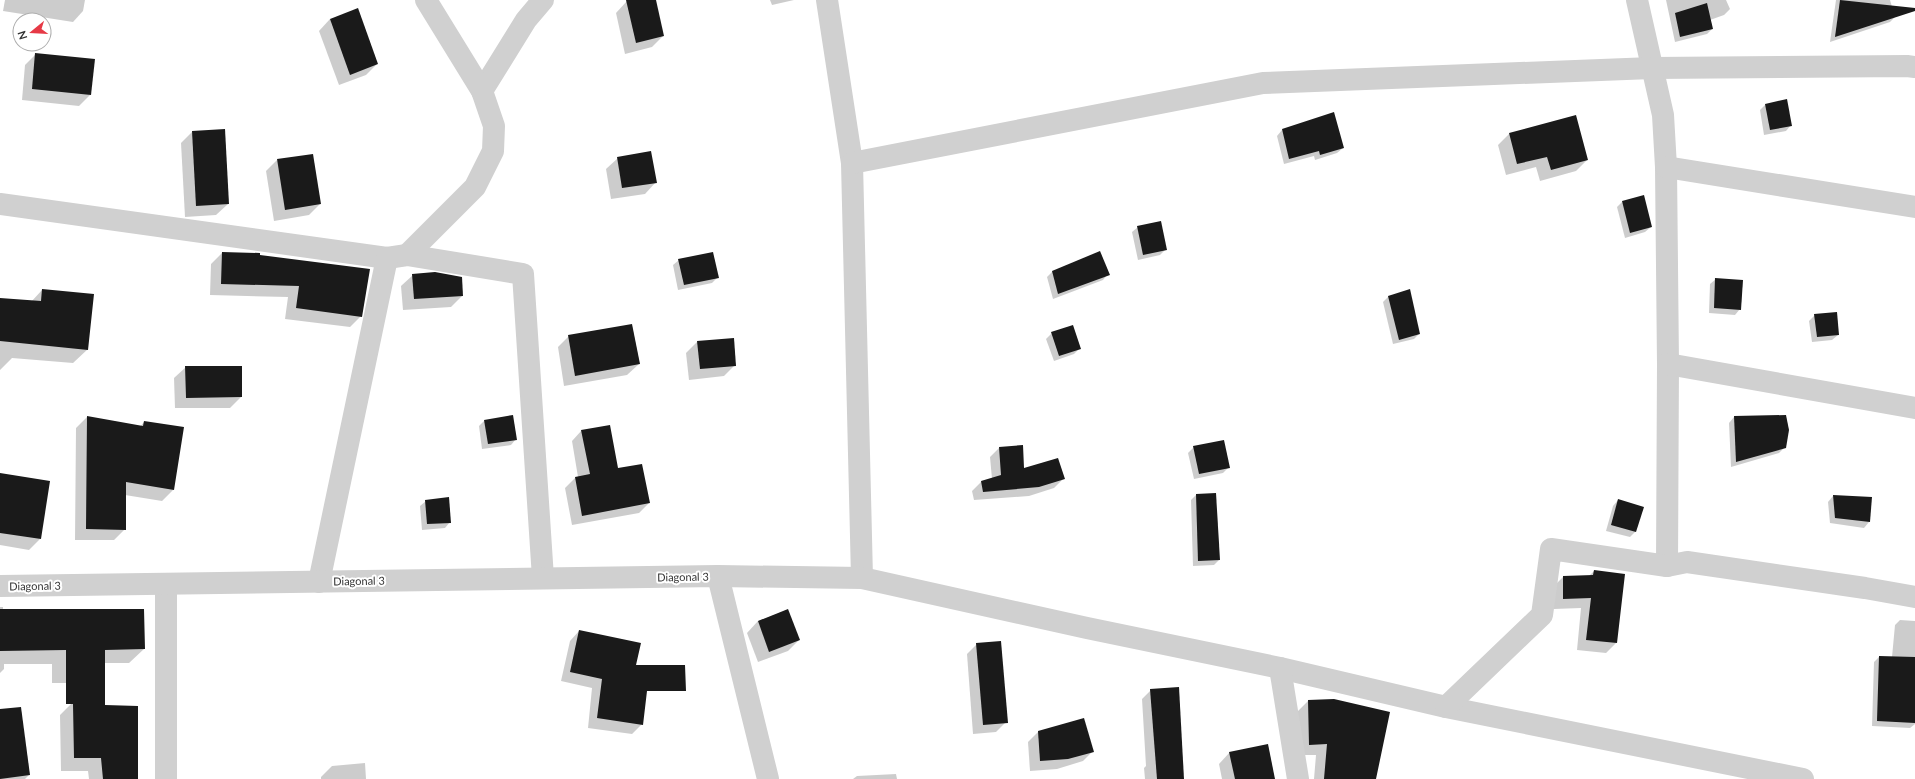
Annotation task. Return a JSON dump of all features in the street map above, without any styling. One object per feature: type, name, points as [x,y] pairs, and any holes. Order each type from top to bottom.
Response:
[{"type":"street","points":[[319,582],[397,257],[475,187],[493,151],[494,126],[482,91],[426,0]]},
{"type":"street","points":[[482,91],[526,20],[543,0]]},
{"type":"street","points":[[827,0],[852,163],[862,578]]},
{"type":"street","points":[[1637,0],[1662,115],[1666,167],[1668,364],[1667,566]]},
{"type":"street","points":[[852,163],[1263,82],[1652,68],[1907,66],[1915,68]]},
{"type":"street","points":[[1666,167],[1915,207]]},
{"type":"street","points":[[0,204],[523,274],[543,578]]},
{"type":"street","points":[[1668,364],[1915,408]]},
{"type":"street","points":[[1446,707],[1542,615],[1550,548],[1667,566],[1687,562],[1865,588],[1915,597]]},
{"type":"street","points":[[718,576],[768,779]]},
{"type":"street","name":"Diagonal 3","points":[[0,586],[718,576],[862,578],[1087,628],[1280,668],[1446,707],[1754,774],[1803,779]]},
{"type":"street","points":[[166,584],[166,779]]},
{"type":"street","points":[[1280,668],[1298,779]]},
{"type":"building","points":[[626,0],[656,0],[664,36],[636,43]]},
{"type":"building","points":[[1840,0],[1915,8],[1915,11],[1835,37]]},
{"type":"building","points":[[1707,3],[1713,29],[1680,37],[1675,13]]},
{"type":"building","points":[[358,8],[378,64],[350,75],[330,19]]},
{"type":"building","points":[[35,53],[95,59],[91,95],[32,89]]},
{"type":"building","points":[[1787,99],[1792,126],[1770,130],[1765,104]]},
{"type":"building","points":[[1334,112],[1344,148],[1320,155],[1319,151],[1289,159],[1282,129]]},
{"type":"building","points":[[1576,115],[1588,160],[1551,170],[1547,157],[1517,164],[1509,133]]},
{"type":"building","points":[[225,129],[229,204],[196,206],[192,131]]},
{"type":"building","points":[[651,151],[657,183],[622,188],[617,157]]},
{"type":"building","points":[[313,154],[321,204],[285,210],[277,159]]},
{"type":"building","points":[[1644,195],[1652,227],[1630,233],[1622,201]]},
{"type":"building","points":[[1161,221],[1167,250],[1143,255],[1137,226]]},
{"type":"building","points":[[1100,251],[1110,275],[1058,294],[1052,271]]},
{"type":"building","points":[[222,252],[260,253],[260,255],[370,269],[362,317],[296,308],[299,286],[221,284]]},
{"type":"building","points":[[713,252],[719,278],[684,285],[678,259]]},
{"type":"building","points":[[435,272],[462,277],[463,296],[414,299],[412,274]]},
{"type":"building","points":[[1715,278],[1743,280],[1741,310],[1714,308]]},
{"type":"building","points":[[42,289],[94,294],[88,350],[0,341],[0,298],[41,301]]},
{"type":"building","points":[[1410,289],[1420,334],[1399,340],[1388,296]]},
{"type":"building","points":[[1837,312],[1839,335],[1817,337],[1814,314]]},
{"type":"building","points":[[632,324],[640,364],[575,376],[568,335]]},
{"type":"building","points":[[1073,325],[1081,349],[1059,356],[1051,332]]},
{"type":"building","points":[[734,338],[736,366],[700,369],[697,341]]},
{"type":"building","points":[[185,366],[242,366],[242,397],[186,398]]},
{"type":"building","points":[[513,415],[517,440],[488,444],[484,420]]},
{"type":"building","points":[[1786,415],[1789,430],[1786,448],[1736,462],[1734,416]]},
{"type":"building","points":[[87,416],[143,426],[144,421],[184,427],[174,490],[126,482],[126,530],[86,529]]},
{"type":"building","points":[[610,425],[618,468],[642,464],[650,503],[582,516],[575,477],[590,474],[581,430]]},
{"type":"building","points":[[1224,440],[1230,468],[1199,474],[1193,446]]},
{"type":"building","points":[[1023,445],[1024,468],[1058,458],[1065,479],[1039,487],[983,492],[981,481],[1001,475],[999,447]]},
{"type":"building","points":[[0,473],[50,481],[41,539],[0,533]]},
{"type":"building","points":[[1216,493],[1220,560],[1198,561],[1196,494]]},
{"type":"building","points":[[1833,495],[1872,497],[1870,522],[1835,518]]},
{"type":"building","points":[[449,497],[451,523],[427,524],[425,500]]},
{"type":"building","points":[[1618,499],[1644,507],[1636,532],[1611,525]]},
{"type":"building","points":[[1594,570],[1625,574],[1617,643],[1586,640],[1591,598],[1563,599],[1563,576],[1593,575]]},
{"type":"building","points":[[0,609],[144,609],[145,649],[105,650],[105,705],[138,706],[138,779],[103,779],[101,758],[74,758],[73,704],[66,704],[66,650],[0,651]]},
{"type":"building","points":[[788,609],[800,640],[769,652],[758,621]]},
{"type":"building","points":[[579,630],[641,643],[636,665],[685,665],[686,691],[647,691],[643,725],[597,718],[602,679],[570,672]]},
{"type":"building","points":[[1001,641],[1008,723],[983,725],[976,643]]},
{"type":"building","points":[[1879,656],[1915,657],[1915,723],[1877,721]]},
{"type":"building","points":[[1179,687],[1184,779],[1157,779],[1150,689]]},
{"type":"building","points":[[1334,699],[1390,712],[1376,779],[1324,779],[1327,744],[1309,745],[1308,700]]},
{"type":"building","points":[[21,707],[30,775],[0,779],[0,709]]},
{"type":"building","points":[[1084,718],[1094,752],[1068,759],[1040,761],[1038,731]]},
{"type":"building","points":[[1268,744],[1275,779],[1235,779],[1229,752]]}]
